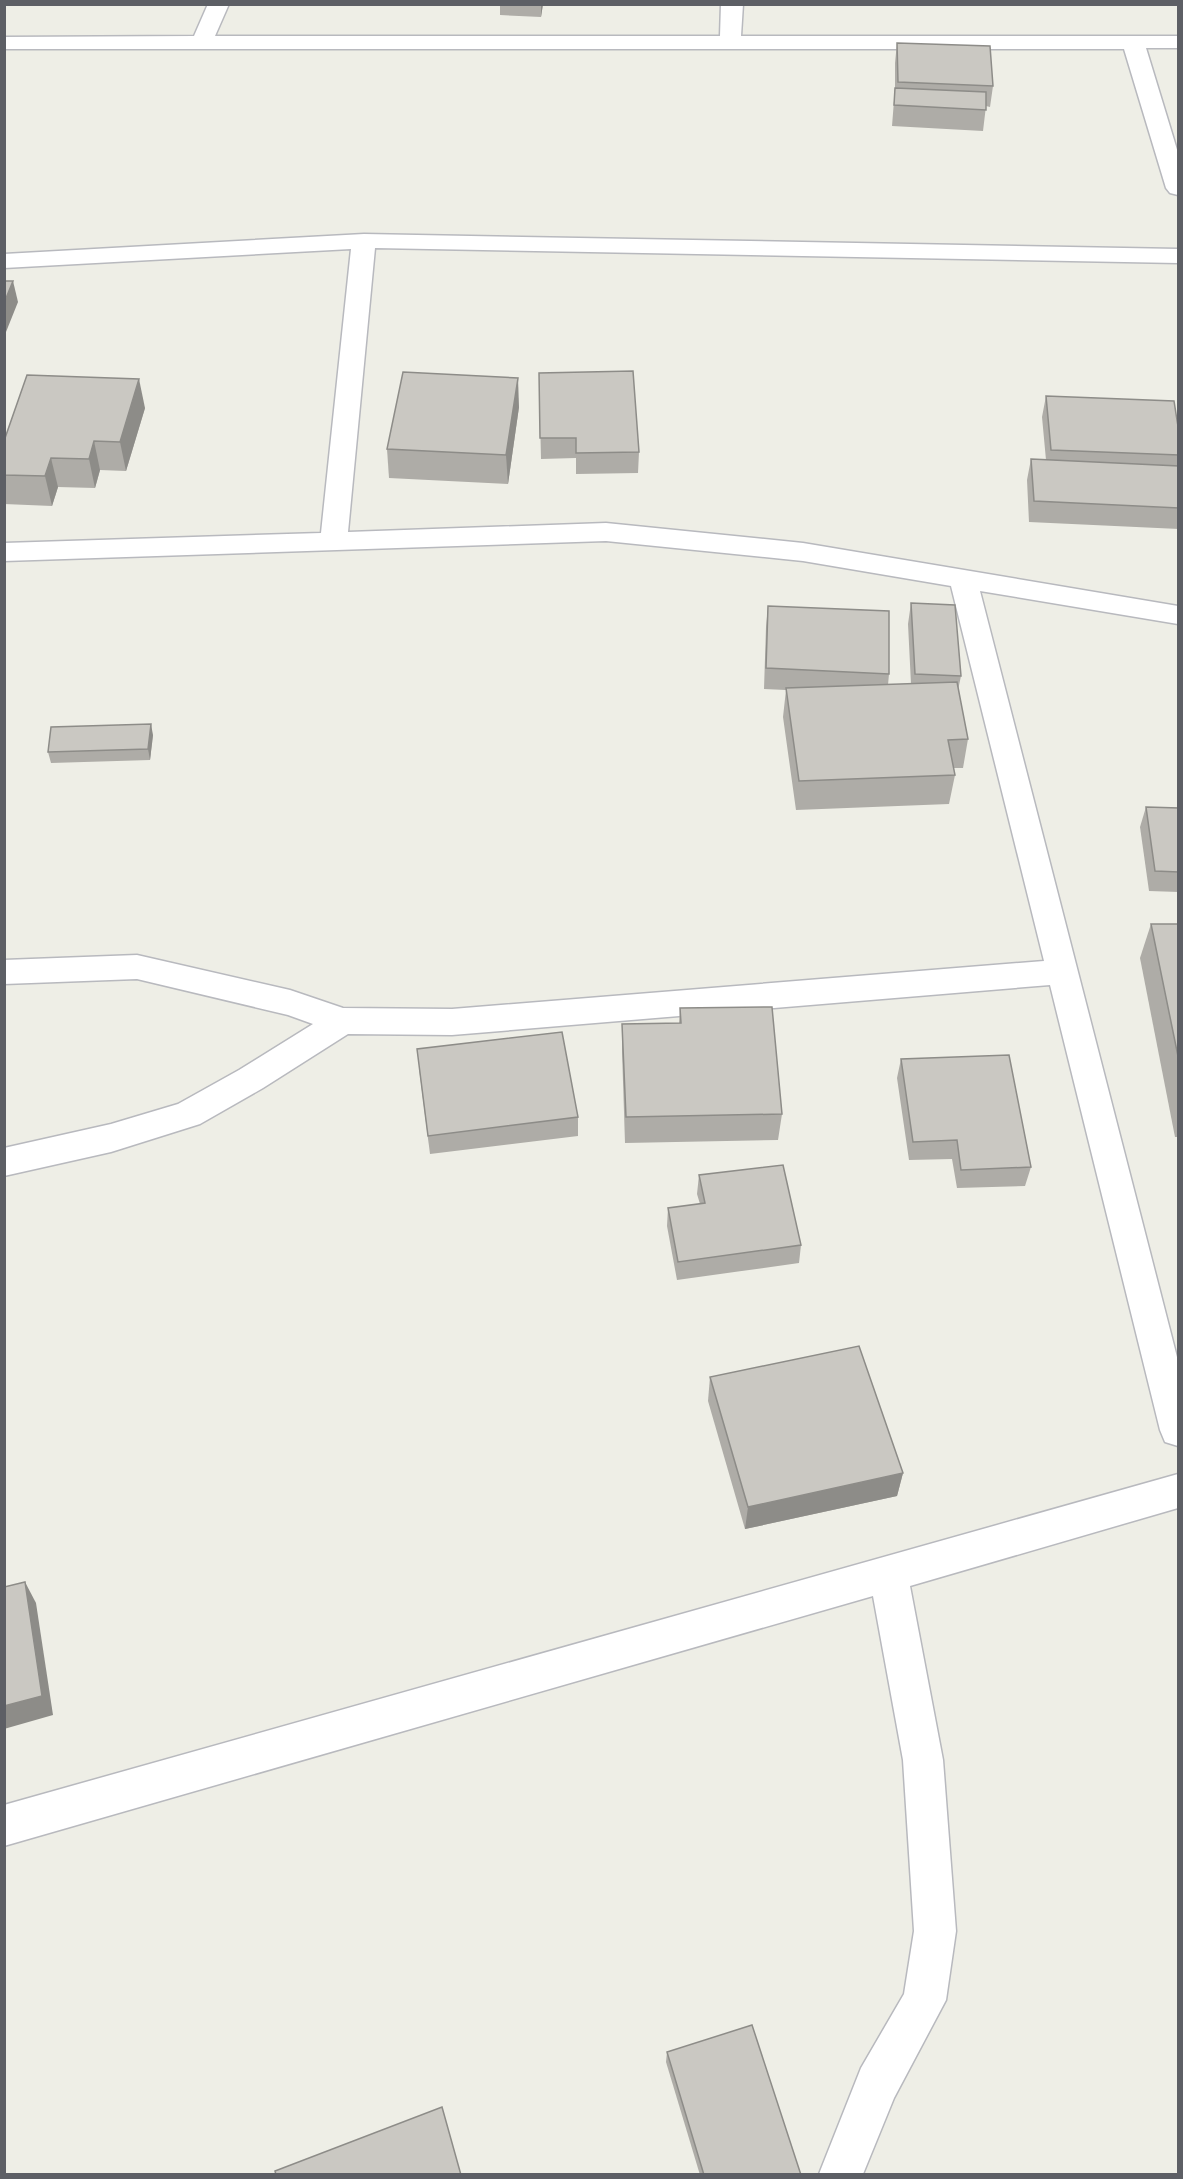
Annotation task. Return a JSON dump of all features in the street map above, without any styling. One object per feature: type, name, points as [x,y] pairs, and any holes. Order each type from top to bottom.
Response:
[{"type":"street","points":[[202,42],[219,4]]},
{"type":"street","points":[[730,41],[732,4]]},
{"type":"street","points":[[1133,42],[1179,188]]},
{"type":"street","points":[[4,43],[1179,42]]},
{"type":"street","points":[[334,541],[364,241]]},
{"type":"street","points":[[4,261],[364,241],[1179,256]]},
{"type":"street","points":[[4,552],[606,532],[803,552],[1179,615]]},
{"type":"street","points":[[963,578],[1179,1430]]},
{"type":"street","points":[[4,972],[137,967],[290,1003],[342,1021],[452,1022],[1062,972]]},
{"type":"street","points":[[4,1162],[111,1138],[188,1114],[251,1079],[342,1021]]},
{"type":"street","points":[[4,1826],[1179,1491]]},
{"type":"street","points":[[841,2175],[877,2084],[925,2000],[935,1931],[923,1760],[888,1574]]},
{"type":"building","points":[[897,43],[990,46],[993,86],[898,82]]},
{"type":"building","points":[[895,88],[986,92],[986,110],[894,105]]},
{"type":"building","points":[[4,281],[13,281],[4,303]]},
{"type":"building","points":[[633,371],[639,452],[576,453],[576,438],[540,438],[539,373]]},
{"type":"building","points":[[403,372],[518,378],[506,455],[387,449]]},
{"type":"building","points":[[27,375],[139,379],[120,442],[94,441],[89,459],[51,458],[45,476],[4,475],[4,441]]},
{"type":"building","points":[[1046,396],[1174,401],[1179,433],[1179,455],[1051,450]]},
{"type":"building","points":[[1031,459],[1179,466],[1179,508],[1034,501]]},
{"type":"building","points":[[911,603],[955,605],[961,676],[915,674]]},
{"type":"building","points":[[768,606],[889,611],[889,674],[766,668]]},
{"type":"building","points":[[957,682],[968,739],[948,740],[955,775],[799,781],[786,688]]},
{"type":"building","points":[[151,724],[148,749],[48,752],[51,727]]},
{"type":"building","points":[[1146,807],[1179,808],[1179,872],[1155,871]]},
{"type":"building","points":[[1151,924],[1179,924],[1179,1061]]},
{"type":"building","points":[[772,1007],[782,1114],[626,1117],[622,1024],[681,1023],[680,1008]]},
{"type":"building","points":[[562,1032],[578,1117],[428,1136],[417,1049]]},
{"type":"building","points":[[1009,1055],[1031,1167],[961,1170],[957,1140],[913,1142],[901,1059]]},
{"type":"building","points":[[783,1165],[801,1245],[678,1262],[668,1208],[705,1203],[699,1175]]},
{"type":"building","points":[[859,1346],[903,1473],[748,1507],[710,1377]]},
{"type":"building","points":[[25,1582],[42,1696],[4,1706],[4,1587]]},
{"type":"building","points":[[752,2025],[801,2175],[704,2175],[667,2052]]},
{"type":"building","points":[[442,2107],[461,2175],[276,2175],[275,2171]]}]
